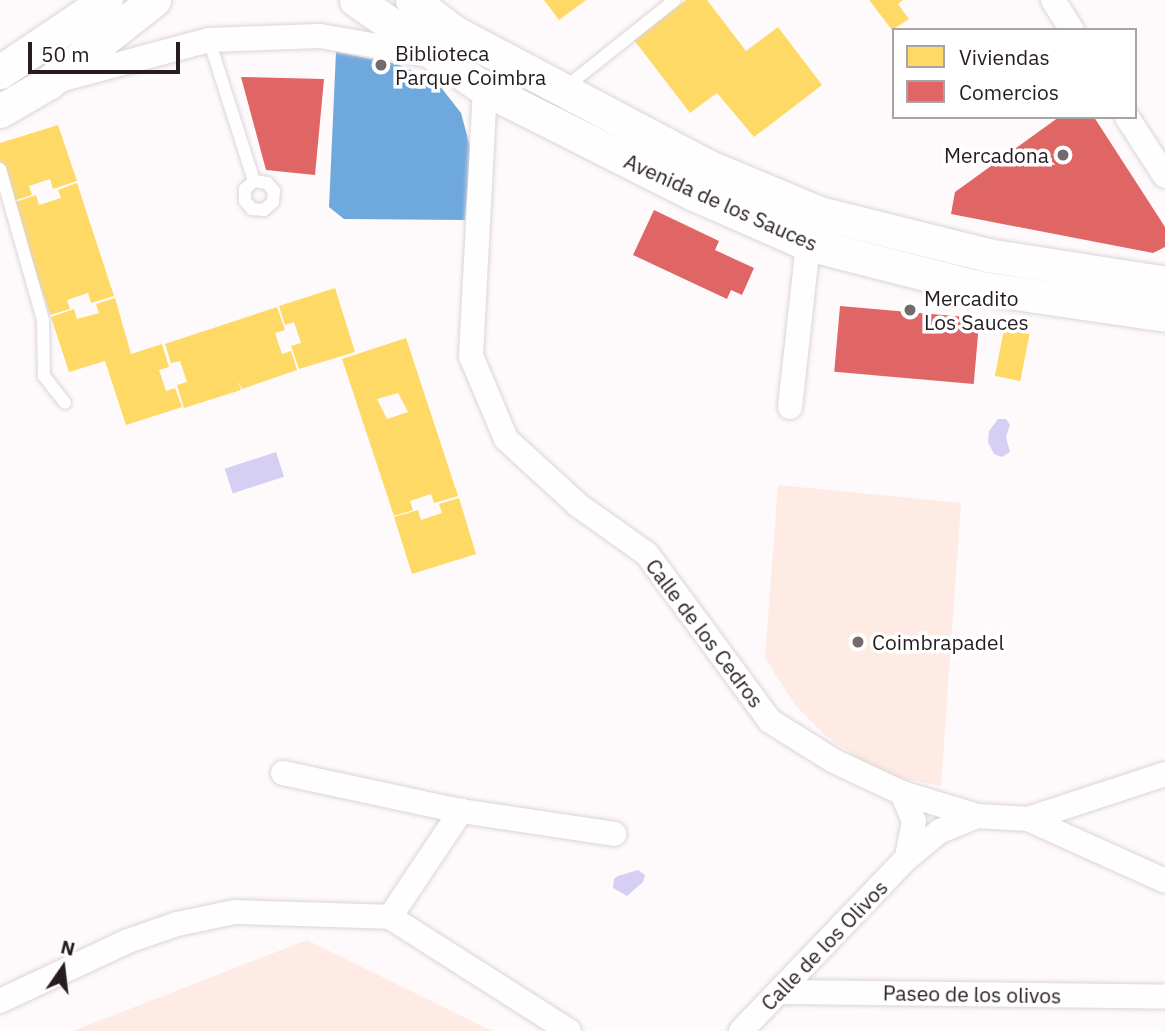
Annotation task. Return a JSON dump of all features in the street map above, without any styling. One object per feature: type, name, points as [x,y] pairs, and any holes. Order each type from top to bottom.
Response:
[{"type":"street","points":[[0,72],[106,0]]},
{"type":"street","points":[[0,111],[48,83],[154,0]]},
{"type":"street","name":"Avenida de los Sauces","points":[[356,0],[485,89],[694,194],[808,244],[981,288],[1165,315]]},
{"type":"street","name":"Avenida de los Sauces","points":[[412,0],[454,32],[705,164],[819,213],[987,255],[1165,283]]},
{"type":"street","points":[[1053,0],[1071,28]]},
{"type":"street","points":[[48,83],[209,40],[320,36],[438,56]]},
{"type":"street","name":"Calle de los Cedros","points":[[485,89],[471,356],[506,439],[578,505],[647,554],[770,721],[834,761],[902,793],[977,816]]},
{"type":"street","points":[[1128,119],[1165,176]]},
{"type":"street","points":[[790,407],[808,244]]},
{"type":"street","points":[[284,773],[461,811],[614,834]]},
{"type":"street","points":[[977,816],[1028,819],[1165,774]]},
{"type":"street","points":[[902,793],[914,821],[907,859]]},
{"type":"street","points":[[1090,800],[1086,825],[1101,852]]},
{"type":"street","points":[[390,918],[461,811]]},
{"type":"street","name":"Calle de los Olivos","points":[[741,1031],[907,859],[940,831],[977,816]]},
{"type":"street","points":[[1028,819],[1165,881]]},
{"type":"street","points":[[0,1001],[128,941],[177,923],[235,912],[390,918],[569,1031]]},
{"type":"street","name":"Paseo de los olivos","points":[[780,992],[1165,997]]},
{"type":"lane","points":[[563,89],[675,0]]},
{"type":"lane","points":[[209,40],[254,181]]},
{"type":"lane","points":[[0,169],[43,320],[44,376],[65,403]]},
{"type":"shaded area","points":[[998,419],[1006,419],[1010,425],[1006,437],[1010,452],[1002,457],[994,454],[988,442],[989,431]]},
{"type":"shaded area","points":[[276,452],[284,477],[233,493],[225,469]]},
{"type":"shaded area","name":"Coimbrapadel","points":[[778,485],[961,503],[941,786],[881,774],[825,735],[795,705],[765,658]]},
{"type":"shaded area","points":[[638,870],[645,875],[643,882],[627,896],[613,888],[614,879],[618,876]]},
{"type":"shaded area","points":[[307,940],[492,1031],[73,1031]]},
{"type":"building: Viviendas","points":[[544,0],[586,0],[559,20]]},
{"type":"building: Viviendas","points":[[686,0],[707,0],[746,51],[778,27],[822,85],[754,137],[717,93],[690,113],[634,40]]},
{"type":"building: Viviendas","points":[[869,0],[903,0],[898,4],[909,19],[892,30]]},
{"type":"building: Viviendas","points":[[58,125],[77,181],[53,189],[50,179],[29,186],[32,195],[13,201],[0,161],[0,143]]},
{"type":"building: Viviendas","points":[[77,183],[114,296],[91,303],[88,293],[67,300],[70,309],[50,315],[13,203],[36,195],[39,205],[61,198],[58,190]]},
{"type":"building: Viviendas","points":[[335,288],[355,352],[299,369],[291,346],[301,343],[294,322],[285,325],[279,306]]},
{"type":"building: Viviendas","points":[[115,298],[131,354],[162,344],[169,367],[159,370],[166,391],[175,388],[182,407],[126,425],[105,361],[69,372],[51,317],[74,309],[77,319],[99,313],[96,304]]},
{"type":"building: Viviendas","points":[[277,307],[285,330],[275,333],[282,354],[291,351],[297,370],[242,389],[238,381],[241,390],[184,408],[177,385],[187,382],[180,361],[171,363],[165,344]]},
{"type":"building: Viviendas","points":[[1004,329],[1030,334],[1020,381],[995,376]]},
{"type":"building: Viviendas","points":[[406,338],[458,496],[434,503],[431,494],[410,501],[413,510],[394,516],[342,359]],"holes":[[[398,393],[408,412],[387,419],[377,399]]]},
{"type":"building: Viviendas","points":[[459,498],[476,554],[412,574],[394,517],[418,510],[421,520],[442,513],[439,504]]},
{"type":"building: Comercios","points":[[241,77],[324,79],[315,175],[266,170]]},
{"type":"building: Comercios","name":"Mercadona","points":[[1056,119],[1095,119],[1165,227],[1165,247],[1153,253],[951,214],[955,192]]},
{"type":"building: Comercios","points":[[654,210],[719,241],[715,250],[754,268],[742,295],[731,290],[727,299],[633,255]]},
{"type":"building: Comercios","points":[[840,306],[979,318],[974,384],[834,372]]},
{"type":"building: Escuelas","points":[[336,52],[397,64],[436,81],[461,113],[471,150],[465,220],[344,219],[329,207]]},
{"type":"place","name":"Biblioteca Parque Coimbra","points":[[381,65]]},
{"type":"place","name":"Mercadona","points":[[1063,155]]},
{"type":"place","name":"Mercadito Los Sauces","points":[[910,310]]},
{"type":"place","name":"Coimbrapadel","points":[[858,642]]}]
